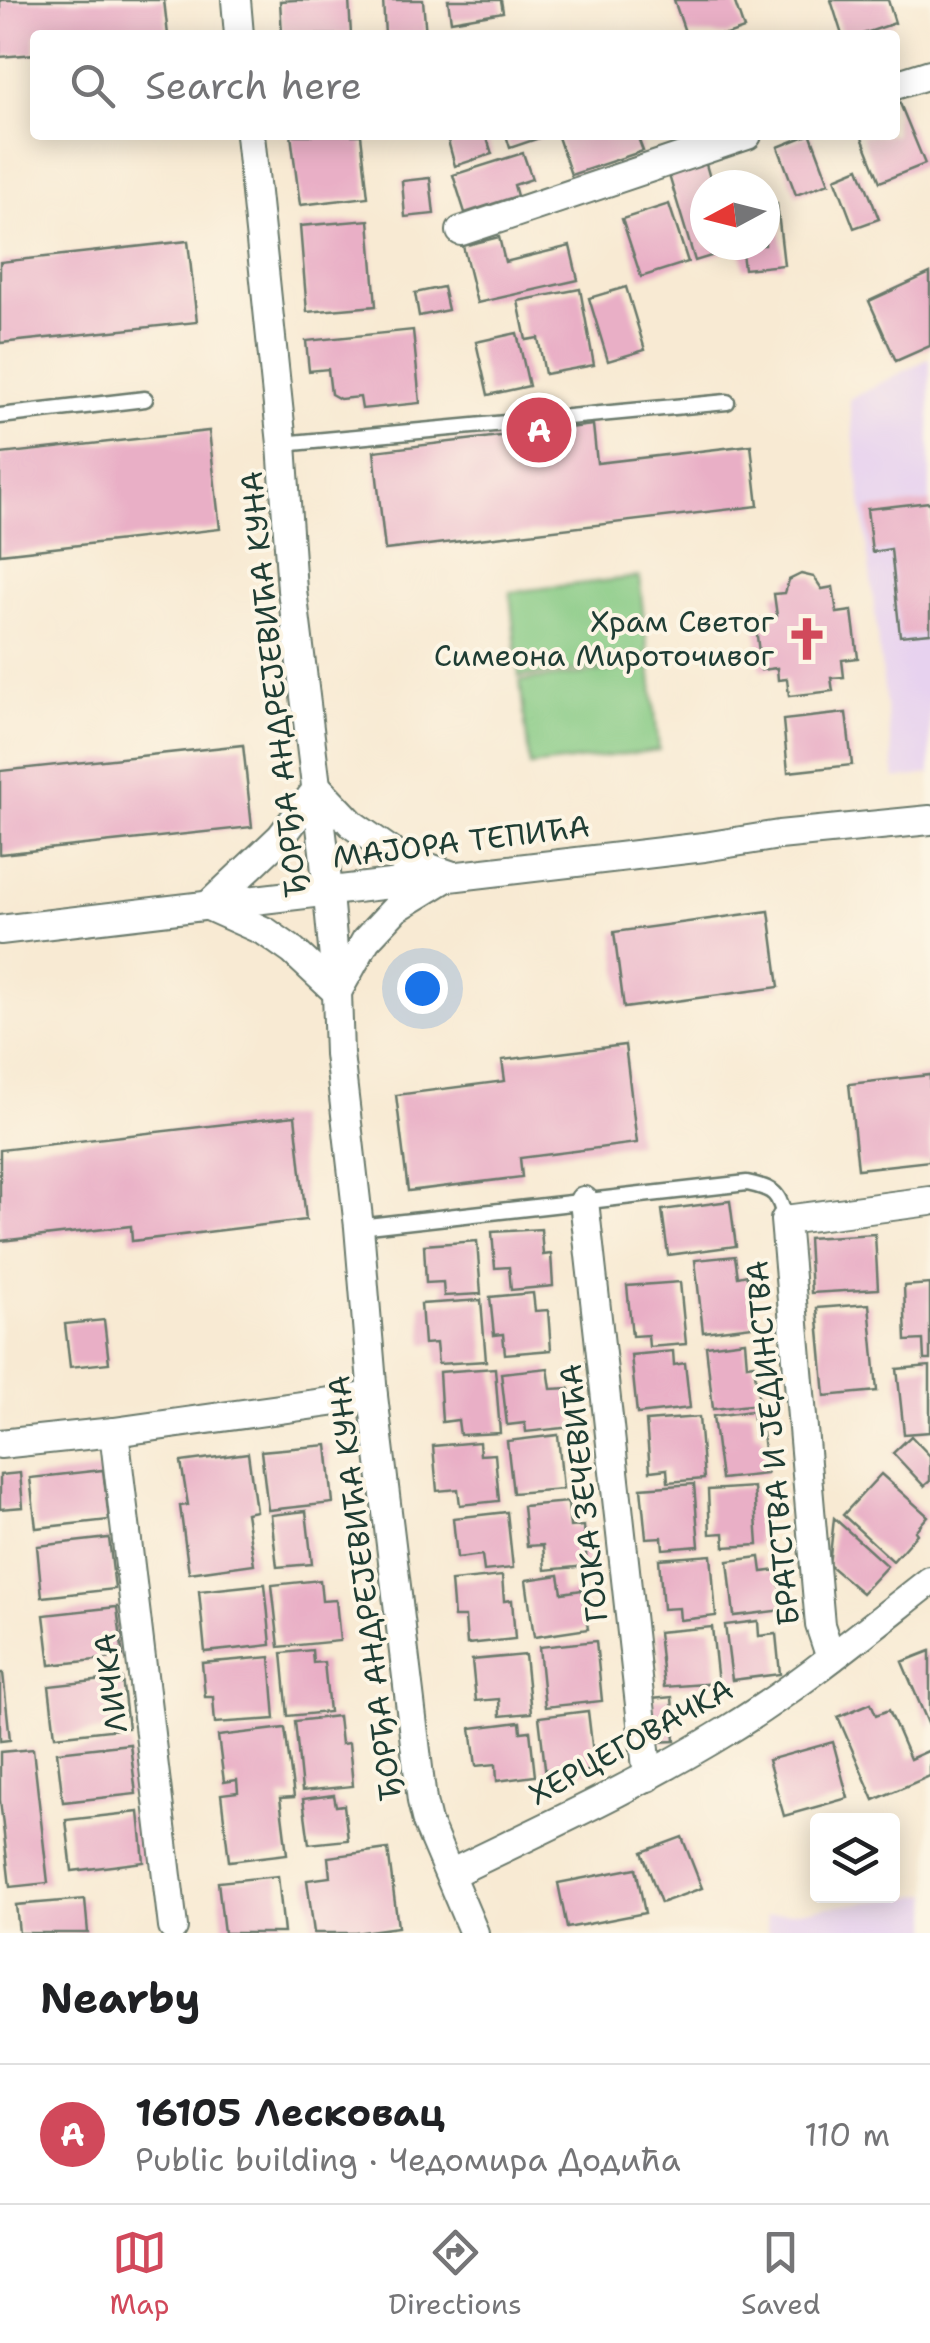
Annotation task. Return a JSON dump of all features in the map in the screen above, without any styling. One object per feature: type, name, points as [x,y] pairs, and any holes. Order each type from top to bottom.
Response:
[{"type":"street","points":[[236,0],[239,30]]},
{"type":"street","points":[[900,83],[930,74]]},
{"type":"street","name":"ЂОРЂА АНДРЕЈЕВИЋА КУНА","points":[[251,140],[282,444],[292,590],[328,890],[339,1054],[373,1396],[422,1801],[427,1822],[474,1933]]},
{"type":"street","points":[[460,231],[732,140]]},
{"type":"street","points":[[318,788],[352,825],[400,858],[450,876],[396,908],[366,940],[337,992],[266,932],[208,906],[281,837],[318,788]]},
{"type":"street","name":"МАЈОРА ТЕПИЋА","points":[[0,930],[930,820]]},
{"type":"street","name":"ГОЈКА ЗЕЧЕВИЋА","points":[[584,1201],[648,1778]]},
{"type":"street","points":[[785,1220],[930,1201]]},
{"type":"street","name":"БРАТСТВА И ЈЕДИНСТВА","points":[[785,1220],[820,1625],[830,1658]]},
{"type":"street","points":[[0,1444],[373,1396]]},
{"type":"street","name":"ЛИЧКА","points":[[114,1432],[173,1927]]},
{"type":"street","name":"ХЕРЦЕГОВАЧКА","points":[[450,1874],[648,1778],[732,1728],[930,1581]]},
{"type":"lane","points":[[0,416],[144,399]]},
{"type":"lane","points":[[282,444],[727,402]]},
{"type":"lane","points":[[359,1227],[747,1183],[768,1187],[780,1198],[785,1220]]},
{"type":"shaded area","points":[[930,358],[930,774],[895,779],[849,399]]},
{"type":"shaded area","points":[[930,1894],[930,1933],[768,1933],[766,1915],[860,1903],[900,1903],[900,1898]]},
{"type":"green space","points":[[639,577],[649,662],[519,677],[510,592]]},
{"type":"green space","points":[[650,666],[659,750],[530,766],[520,681]]},
{"type":"building","points":[[0,0],[164,0],[167,30],[30,30],[30,54],[0,57]]},
{"type":"building","points":[[349,0],[351,30],[282,30],[280,1]]},
{"type":"building","points":[[383,0],[423,0],[426,30],[385,30]]},
{"type":"building","points":[[448,0],[501,0],[503,12],[451,21]]},
{"type":"building","points":[[674,0],[734,0],[744,29],[741,30],[684,30]]},
{"type":"building","points":[[831,0],[888,0],[895,23],[875,30],[840,30]]},
{"type":"building","points":[[900,103],[925,164],[880,182],[863,140],[900,140]]},
{"type":"building","points":[[292,140],[362,140],[368,197],[300,205]]},
{"type":"building","points":[[448,140],[488,140],[492,154],[455,166]]},
{"type":"building","points":[[508,140],[533,140],[510,148]]},
{"type":"building","points":[[559,140],[639,140],[643,151],[571,175]]},
{"type":"building","points":[[796,140],[813,140],[829,183],[796,195],[778,147]]},
{"type":"building","points":[[523,153],[532,179],[514,185],[517,196],[465,213],[453,175]]},
{"type":"building","points":[[705,161],[708,170],[690,170],[690,245],[668,172]]},
{"type":"building","points":[[859,168],[879,219],[854,228],[835,178]]},
{"type":"building","points":[[430,178],[434,214],[405,217],[402,181]]},
{"type":"building","points":[[669,204],[688,262],[641,277],[622,219]]},
{"type":"building","points":[[369,220],[376,306],[307,312],[300,226]]},
{"type":"building","points":[[780,230],[784,265],[744,269],[743,260],[780,260]]},
{"type":"building","points":[[499,237],[505,262],[570,246],[578,280],[477,303],[463,246]]},
{"type":"building","points":[[188,241],[197,322],[0,343],[0,262]]},
{"type":"building","points":[[930,273],[930,346],[896,361],[869,301]]},
{"type":"building","points":[[443,287],[448,310],[419,316],[415,293]]},
{"type":"building","points":[[626,287],[645,350],[608,361],[589,298]]},
{"type":"building","points":[[580,289],[594,365],[545,374],[538,338],[526,340],[518,301]]},
{"type":"building","points":[[413,330],[420,403],[362,409],[360,397],[340,399],[331,394],[328,369],[309,371],[306,341]]},
{"type":"building","points":[[517,333],[529,386],[488,395],[476,342]]},
{"type":"building","points":[[593,425],[597,463],[751,445],[758,506],[385,550],[374,451]]},
{"type":"building","points":[[209,431],[220,529],[0,554],[0,454]]},
{"type":"building","points":[[930,502],[930,633],[900,636],[891,549],[872,552],[867,509]]},
{"type":"building","name":"Храм Светог Симеона Мироточивог","points":[[801,574],[814,577],[822,589],[833,587],[837,613],[852,611],[858,658],[842,660],[844,677],[831,678],[833,691],[789,696],[787,679],[778,680],[777,668],[761,670],[755,619],[777,616],[774,594],[785,593],[789,580]]},
{"type":"building","points":[[846,713],[852,765],[788,772],[783,720]]},
{"type":"building","points":[[243,745],[252,827],[0,854],[0,771]]},
{"type":"building","points":[[769,911],[779,987],[624,1008],[614,932]]},
{"type":"building","points":[[625,1045],[637,1143],[520,1158],[522,1177],[408,1191],[396,1095],[505,1081],[502,1060]]},
{"type":"building","points":[[930,1075],[930,1161],[858,1169],[849,1084]]},
{"type":"building","points":[[295,1116],[306,1220],[132,1241],[131,1226],[0,1241],[0,1150]]},
{"type":"building","points":[[730,1201],[736,1246],[668,1255],[662,1210]]},
{"type":"building","points":[[541,1229],[543,1255],[551,1254],[553,1286],[511,1290],[509,1267],[495,1268],[492,1232]]},
{"type":"building","points":[[875,1234],[878,1289],[811,1293],[808,1238]]},
{"type":"building","points":[[477,1241],[481,1294],[444,1296],[443,1282],[426,1283],[424,1245]]},
{"type":"building","points":[[735,1256],[738,1277],[747,1275],[753,1326],[703,1332],[695,1260]]},
{"type":"building","points":[[680,1282],[686,1344],[649,1347],[648,1335],[632,1336],[627,1286]]},
{"type":"building","points":[[930,1284],[930,1360],[924,1360],[923,1340],[906,1341],[904,1286]]},
{"type":"building","points":[[533,1293],[535,1311],[548,1310],[551,1350],[505,1354],[503,1334],[494,1335],[490,1297]]},
{"type":"building","points":[[481,1300],[486,1361],[438,1364],[436,1343],[424,1344],[421,1304]]},
{"type":"building","points":[[869,1304],[877,1391],[825,1396],[817,1308]]},
{"type":"building","points":[[104,1320],[109,1363],[70,1367],[65,1324]]},
{"type":"building","points":[[745,1341],[747,1365],[754,1364],[759,1404],[713,1409],[706,1346]]},
{"type":"building","points":[[673,1351],[674,1365],[685,1363],[690,1408],[637,1414],[631,1355]]},
{"type":"building","points":[[930,1366],[930,1432],[904,1434],[897,1369]]},
{"type":"building","points":[[495,1368],[500,1433],[460,1435],[458,1420],[442,1422],[439,1372]]},
{"type":"building","points":[[548,1368],[551,1389],[569,1388],[573,1427],[526,1432],[525,1423],[507,1425],[501,1373]]},
{"type":"building","points":[[752,1411],[755,1434],[762,1433],[767,1474],[721,1479],[713,1416]]},
{"type":"building","points":[[699,1417],[704,1479],[668,1482],[667,1469],[650,1471],[646,1421]]},
{"type":"building","points":[[558,1435],[563,1489],[513,1493],[507,1441]]},
{"type":"building","points":[[911,1436],[930,1456],[930,1481],[924,1486],[893,1453]]},
{"type":"building","points":[[479,1442],[480,1455],[495,1454],[499,1501],[460,1505],[458,1489],[437,1491],[433,1446]]},
{"type":"building","points":[[327,1445],[333,1503],[268,1510],[261,1451]]},
{"type":"building","points":[[248,1453],[256,1511],[246,1513],[254,1564],[189,1573],[180,1506],[188,1505],[181,1462]]},
{"type":"building","points":[[103,1470],[109,1520],[36,1528],[30,1478]]},
{"type":"building","points":[[20,1473],[23,1507],[0,1509],[0,1475]]},
{"type":"building","points":[[881,1474],[928,1516],[893,1561],[843,1515]]},
{"type":"building","points":[[694,1484],[699,1546],[663,1549],[662,1537],[646,1538],[641,1488]]},
{"type":"building","points":[[754,1487],[758,1545],[725,1547],[724,1533],[710,1534],[708,1490]]},
{"type":"building","points":[[568,1502],[570,1527],[584,1526],[587,1566],[545,1570],[543,1545],[527,1546],[523,1506]]},
{"type":"building","points":[[306,1511],[312,1564],[277,1567],[271,1515]]},
{"type":"building","points":[[507,1512],[513,1568],[484,1571],[482,1555],[457,1558],[453,1518]]},
{"type":"building","points":[[834,1518],[887,1566],[862,1593],[829,1565]]},
{"type":"building","points":[[109,1538],[115,1589],[42,1597],[37,1546]]},
{"type":"building","points":[[711,1555],[716,1616],[680,1620],[679,1608],[663,1609],[659,1559]]},
{"type":"building","points":[[760,1557],[762,1572],[778,1570],[783,1610],[734,1616],[728,1561]]},
{"type":"building","points":[[559,1575],[562,1593],[582,1590],[588,1629],[534,1637],[526,1580]]},
{"type":"building","points":[[502,1576],[504,1601],[512,1600],[515,1639],[467,1644],[465,1617],[454,1617],[451,1581]]},
{"type":"building","points":[[320,1580],[322,1601],[336,1600],[340,1641],[279,1647],[272,1585]]},
{"type":"building","points":[[265,1584],[271,1645],[205,1652],[199,1591]]},
{"type":"building","points":[[117,1607],[123,1657],[50,1665],[44,1615]]},
{"type":"building","points":[[758,1621],[759,1636],[776,1634],[780,1674],[732,1680],[725,1625]]},
{"type":"building","points":[[712,1627],[718,1683],[664,1687],[658,1632]]},
{"type":"building","points":[[596,1641],[602,1701],[545,1707],[539,1647]]},
{"type":"building","points":[[312,1650],[313,1663],[324,1662],[329,1712],[288,1716],[282,1653]]},
{"type":"building","points":[[930,1651],[930,1728],[902,1662]]},
{"type":"building","points":[[525,1655],[531,1713],[500,1716],[499,1699],[476,1701],[472,1660]]},
{"type":"building","points":[[270,1657],[275,1719],[215,1723],[213,1697],[205,1697],[202,1663]]},
{"type":"building","points":[[0,1673],[10,1740],[0,1741]]},
{"type":"building","points":[[122,1678],[128,1728],[55,1736],[49,1686]]},
{"type":"building","points":[[672,1697],[675,1741],[654,1742],[652,1699]]},
{"type":"building","points":[[871,1703],[876,1715],[889,1710],[910,1759],[930,1750],[930,1776],[874,1800],[838,1717]]},
{"type":"building","points":[[588,1711],[595,1770],[546,1776],[539,1717]]},
{"type":"building","points":[[338,1716],[341,1744],[349,1743],[353,1786],[302,1791],[295,1721]]},
{"type":"building","points":[[520,1722],[521,1732],[530,1731],[535,1776],[497,1781],[496,1764],[476,1766],[471,1728]]},
{"type":"building","points":[[285,1728],[294,1797],[280,1798],[287,1854],[229,1861],[221,1794],[238,1792],[237,1780],[224,1782],[218,1736]]},
{"type":"building","points":[[833,1742],[848,1798],[784,1816],[768,1760]]},
{"type":"building","points":[[130,1744],[136,1794],[63,1802],[57,1752]]},
{"type":"building","points":[[33,1749],[48,1883],[10,1887],[0,1800],[0,1752]]},
{"type":"building","points":[[334,1795],[336,1806],[344,1805],[348,1840],[309,1844],[303,1799]]},
{"type":"building","points":[[139,1812],[144,1862],[72,1871],[66,1820]]},
{"type":"building","points":[[682,1837],[702,1888],[661,1903],[642,1852]]},
{"type":"building","points":[[388,1849],[398,1927],[314,1933],[307,1880],[330,1877],[328,1857]]},
{"type":"building","points":[[636,1868],[645,1913],[567,1928],[558,1883]]},
{"type":"building","points":[[278,1876],[284,1933],[224,1933],[218,1882]]},
{"type":"building","points":[[85,1899],[88,1933],[19,1933],[16,1905]]},
{"type":"place","name":"16105 Лесковац","points":[[539,430]]},
{"type":"place","name":"Храм Светог Симеона Мироточивог","points":[[807,639]]}]
